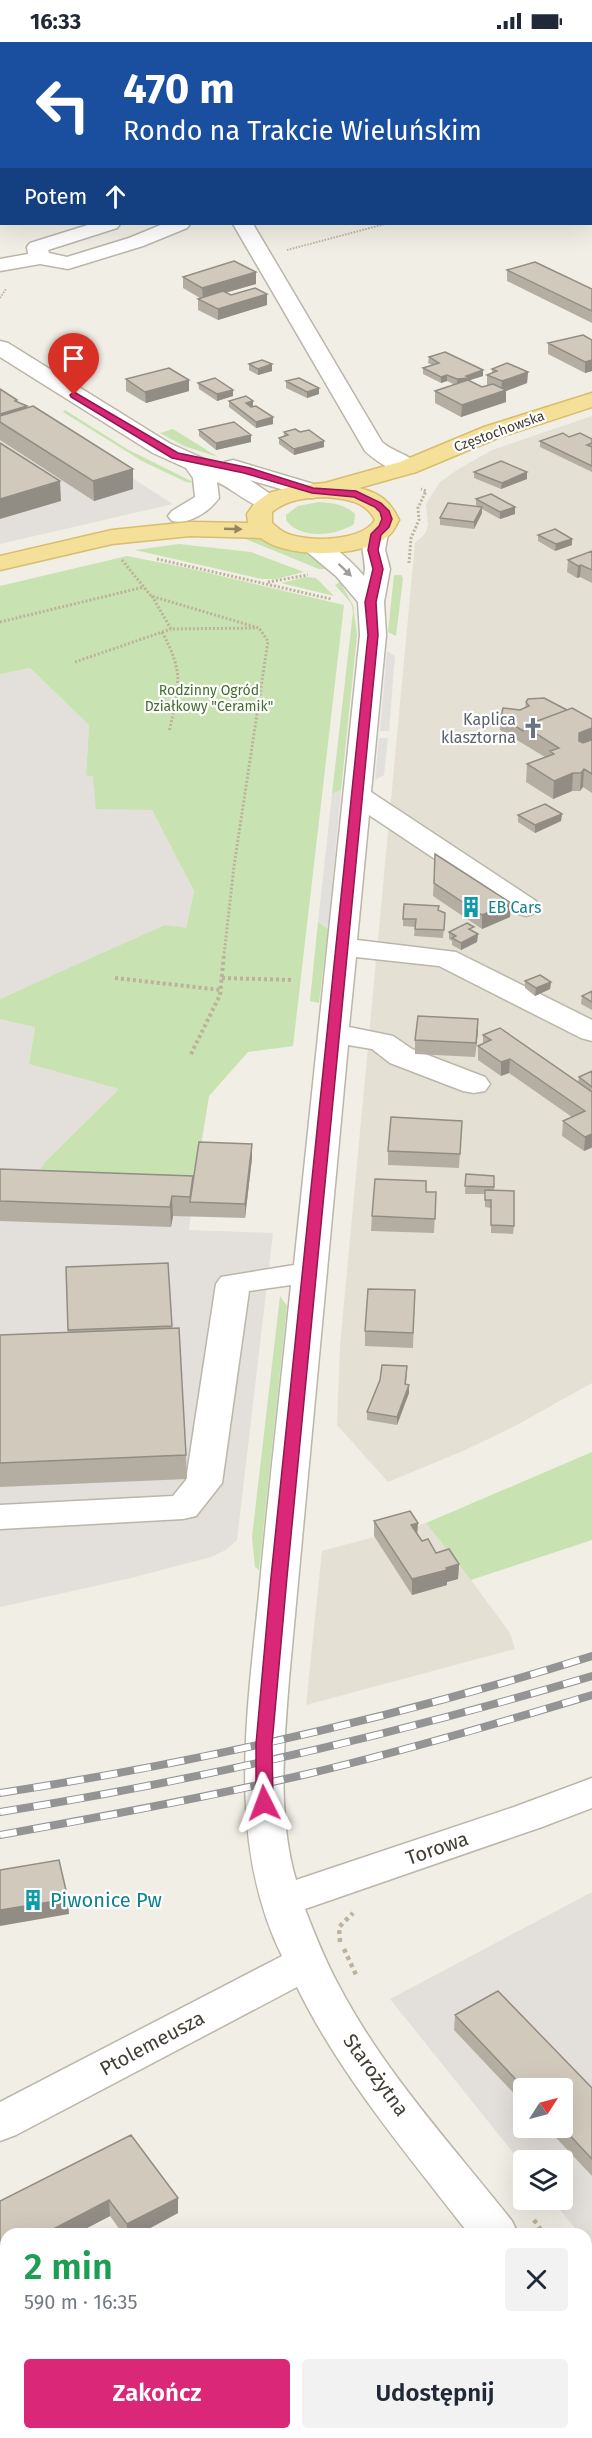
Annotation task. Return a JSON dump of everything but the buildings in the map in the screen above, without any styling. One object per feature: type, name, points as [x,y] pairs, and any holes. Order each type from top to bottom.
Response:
[{"type":"main road","name":"Częstochowska","points":[[319,490],[408,467],[492,432],[592,400]]},
{"type":"main road","points":[[268,503],[258,517],[266,531],[285,541],[312,546],[342,545],[380,522],[388,501],[408,467]]},
{"type":"main road","points":[[0,563],[105,538],[180,516],[268,503],[282,496],[319,490],[356,494],[368,499],[380,522]]},
{"type":"main road","points":[[105,538],[190,529],[266,531]]},
{"type":"street","points":[[40,258],[37,247],[107,225]]},
{"type":"street","points":[[0,274],[40,258],[143,225]]},
{"type":"street","points":[[0,265],[40,258],[68,263],[136,242],[178,225]]},
{"type":"street","points":[[244,225],[374,446],[382,454],[408,467]]},
{"type":"street","points":[[0,348],[185,460],[238,483],[268,503]]},
{"type":"street","points":[[185,460],[246,470],[319,490]]},
{"type":"street","points":[[180,516],[207,498],[205,478],[185,460]]},
{"type":"street","name":"Starożytna","points":[[380,522],[373,550],[378,569],[371,602],[373,635],[280,1565],[262,1784],[268,1841],[281,1901],[304,1964],[331,2013],[358,2054],[513,2224]]},
{"type":"street","points":[[312,546],[331,557],[348,573],[371,602]]},
{"type":"street","points":[[357,795],[526,907]]},
{"type":"street","points":[[342,947],[446,958],[592,1032]]},
{"type":"street","points":[[334,1033],[382,1042],[401,1056],[474,1084]]},
{"type":"street","points":[[0,1517],[183,1507],[204,1483],[233,1284],[277,1276],[309,1274]]},
{"type":"street","name":"Torowa","points":[[281,1901],[592,1792]]},
{"type":"street","name":"Ptolemeusza","points":[[0,2123],[304,1964]]},
{"type":"path","points":[[263,256],[381,225]]},
{"type":"path","points":[[105,538],[151,596],[171,629]]},
{"type":"path","points":[[150,557],[332,599]]},
{"type":"path","points":[[264,583],[308,575]]},
{"type":"path","points":[[0,622],[144,587]]},
{"type":"path","points":[[151,596],[259,628],[268,641],[234,866],[221,990],[191,1054]]},
{"type":"path","points":[[75,662],[171,629],[259,628]]},
{"type":"path","points":[[162,632],[180,669],[180,684],[169,732]]},
{"type":"path","points":[[115,978],[221,990]]},
{"type":"path","points":[[222,978],[294,980]]},
{"type":"path","points":[[346,1879],[361,1908],[348,1916],[339,1927],[340,1941],[362,1986]]},
{"type":"shaded area","points":[[0,394],[173,504],[0,544]]},
{"type":"shaded area","points":[[592,416],[592,1383],[515,1426],[463,1451],[388,1482],[337,1425],[340,1346],[415,543],[425,534],[428,525],[426,504],[440,482],[492,450]]},
{"type":"shaded area","points":[[387,651],[395,656],[389,731],[380,731]]},
{"type":"shaded area","points":[[30,668],[89,725],[86,774],[152,810],[194,891],[186,928],[39,982],[0,999],[0,674]]},
{"type":"shaded area","points":[[379,738],[388,738],[384,775],[375,780]]},
{"type":"shaded area","points":[[341,790],[328,929],[318,922],[332,794]]},
{"type":"shaded area","points":[[0,1019],[35,1026],[29,1064],[119,1089],[45,1162],[193,1196],[189,1230],[273,1233],[237,1540],[226,1550],[211,1557],[135,1577],[0,1607]]},
{"type":"shaded area","points":[[426,1523],[510,1633],[515,1649],[306,1705],[322,1551]]},
{"type":"shaded area","points":[[592,1892],[592,2228],[575,2228],[560,2210],[573,2210],[573,2150],[513,2150],[513,2153],[390,1999]]},
{"type":"green space","points":[[65,410],[127,449],[195,483],[186,482],[142,461],[63,412]]},
{"type":"green space","points":[[173,429],[218,457],[184,446],[160,433]]},
{"type":"green space","points":[[319,502],[347,508],[355,514],[354,524],[338,531],[318,534],[300,531],[286,520],[286,515],[298,506]]},
{"type":"green space","points":[[250,535],[301,550],[331,569],[319,569],[238,536]]},
{"type":"green space","points":[[179,544],[251,552],[304,572],[276,579],[262,579],[135,550]]},
{"type":"green space","name":"Rodzinny Ogród Działkowy \"Ceramik\"","points":[[127,556],[344,605],[293,1046],[248,1052],[209,1096],[193,1196],[38,1174],[45,1162],[119,1089],[29,1064],[35,1027],[0,1019],[0,999],[165,925],[186,928],[194,891],[152,810],[96,809],[93,777],[86,775],[89,725],[30,668],[0,674],[0,586]]},
{"type":"green space","points":[[394,575],[401,575],[403,578],[396,636],[388,632]]},
{"type":"green space","points":[[306,577],[316,578],[334,596],[281,583]]},
{"type":"green space","points":[[340,582],[353,605],[357,635],[341,790],[332,794],[353,612],[351,603],[335,585]]},
{"type":"green space","points":[[318,922],[328,929],[319,1003],[310,1001]]},
{"type":"green space","points":[[280,1296],[287,1306],[259,1570],[255,1567],[252,1537]]},
{"type":"green space","points":[[592,1452],[592,1540],[471,1580],[426,1523]]},
{"type":"railway","points":[[0,1793],[150,1767],[299,1736],[446,1699],[592,1656]]},
{"type":"railway","points":[[0,1812],[150,1785],[298,1754],[446,1717],[592,1676]]},
{"type":"railway","points":[[0,1835],[228,1792],[303,1775],[376,1757],[592,1695]]},
{"type":"place","name":"Kaplica klasztorna","points":[[533,728]]},
{"type":"place","name":"EB Cars","points":[[471,907]]},
{"type":"place","name":"Piwonice Pw","points":[[33,1900]]},
{"type":"route","points":[[74,395],[175,456],[246,470],[312,490],[356,494],[378,505],[384,511],[387,519],[384,527],[376,534],[373,550],[378,569],[371,602],[374,618],[373,635],[279,1577],[264,1744],[262,1784],[264,1803]]}]
